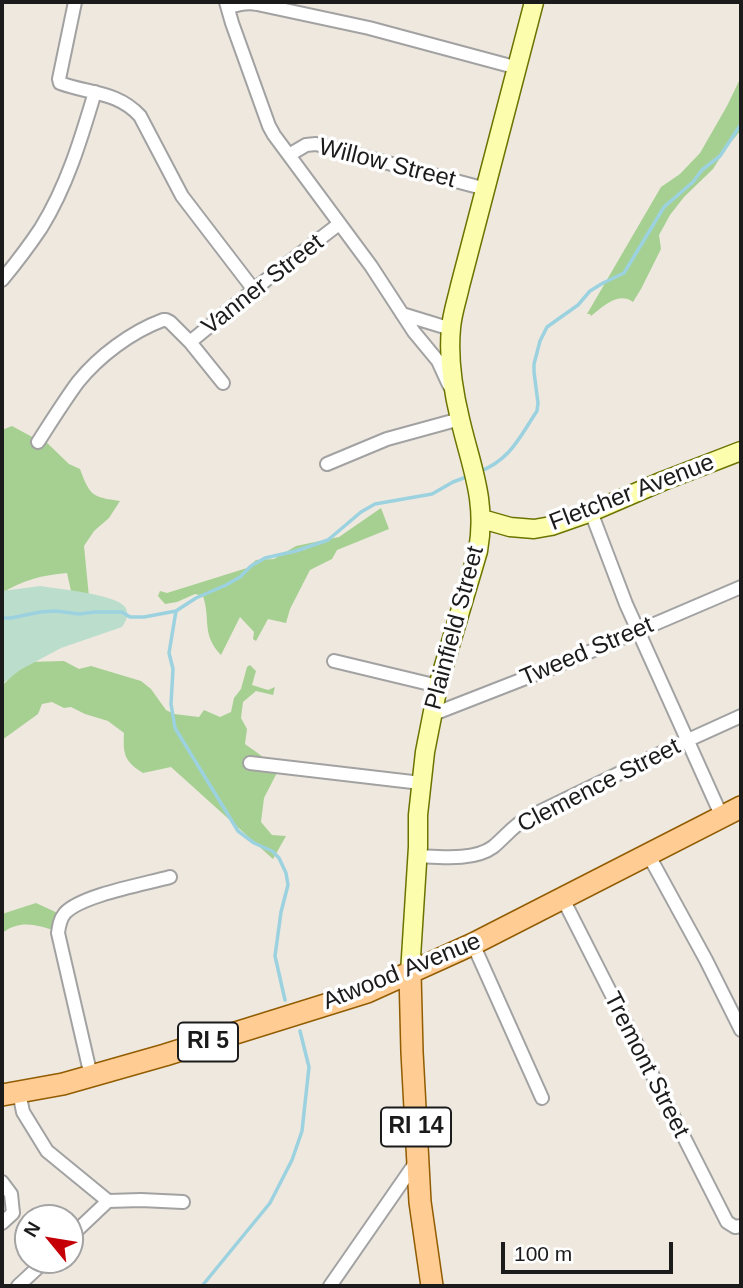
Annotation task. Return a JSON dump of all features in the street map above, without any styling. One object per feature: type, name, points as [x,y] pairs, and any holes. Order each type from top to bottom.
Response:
[{"type":"main road","name":"Plainfield Street","points":[[410,973],[421,783],[431,715],[478,551],[482,519],[479,492],[456,400],[451,361],[451,328],[534,2]]},
{"type":"main road","name":"Fletcher Avenue","points":[[482,519],[510,527],[534,529],[591,512],[741,451]]},
{"type":"main road","name":"Atwood Avenue","points":[[10,1094],[63,1084],[359,995],[473,944],[648,854],[735,813]]},
{"type":"main road","name":"RI 14","points":[[410,973],[421,1212],[432,1286]]},
{"type":"street","points":[[75,2],[60,83],[95,92],[130,106],[139,116],[182,196],[254,290]]},
{"type":"street","points":[[456,400],[438,361],[414,332],[371,266],[269,126],[227,5],[257,4],[369,28],[518,68]]},
{"type":"street","points":[[2,280],[33,240],[59,193],[82,135],[95,92]]},
{"type":"street","name":"Willow Street","points":[[289,155],[306,145],[316,144],[486,189]]},
{"type":"street","name":"Vanner Street","points":[[38,442],[84,376],[134,334],[166,320],[190,342],[340,224]]},
{"type":"street","points":[[402,314],[451,328]]},
{"type":"street","points":[[190,342],[223,383]]},
{"type":"street","points":[[327,464],[387,439],[460,419]]},
{"type":"street","points":[[591,512],[626,604],[687,741],[735,813]]},
{"type":"street","name":"Tweed Street","points":[[431,715],[554,667],[741,587]]},
{"type":"street","points":[[334,661],[438,686]]},
{"type":"street","name":"Clemence Street","points":[[417,856],[444,858],[481,854],[527,818],[741,716]]},
{"type":"street","points":[[250,763],[421,783]]},
{"type":"street","points":[[648,854],[741,1030]]},
{"type":"street","points":[[91,1076],[58,933],[59,921],[72,907],[94,897],[170,877]]},
{"type":"street","name":"Tremont Street","points":[[563,899],[727,1222],[738,1227]]},
{"type":"street","points":[[473,944],[542,1098]]},
{"type":"street","points":[[10,1094],[47,1151],[108,1201]]},
{"type":"street","points":[[330,1286],[418,1158]]},
{"type":"street","points":[[2,1182],[11,1194],[13,1213],[2,1223]]},
{"type":"street","points":[[84,1224],[108,1201],[141,1199],[183,1202]]},
{"type":"street","points":[[18,1286],[31,1274]]},
{"type":"green space","points":[[741,77],[741,130],[713,169],[670,215],[659,235],[661,249],[633,302],[616,299],[591,316],[587,314],[661,187],[680,174],[700,153]]},
{"type":"green space","points":[[12,426],[36,439],[42,438],[69,464],[80,469],[93,494],[120,501],[84,546],[89,597],[73,600],[67,573],[33,579],[2,593],[2,430]]},
{"type":"green space","points":[[381,508],[389,529],[337,550],[332,559],[310,570],[290,609],[286,623],[268,619],[256,641],[253,639],[254,632],[240,617],[221,655],[211,640],[203,596],[195,594],[165,604],[158,596],[160,591],[167,593],[247,568],[256,560],[274,559],[296,546],[339,537]]},
{"type":"green space","points":[[40,586],[86,593],[119,602],[127,612],[126,620],[122,627],[61,648],[20,670],[2,684],[2,591]]},
{"type":"green space","points":[[64,661],[79,669],[91,666],[141,681],[151,689],[166,710],[174,714],[199,717],[204,710],[220,717],[231,712],[234,698],[241,689],[247,667],[250,665],[256,671],[252,685],[268,690],[275,687],[273,695],[256,691],[243,702],[241,718],[247,729],[245,744],[263,757],[282,763],[264,798],[261,822],[272,835],[286,836],[273,859],[171,767],[143,773],[137,769],[126,756],[124,733],[108,721],[52,702],[42,704],[38,714],[2,740],[2,686],[25,662]]},
{"type":"green space","points":[[36,903],[62,915],[57,931],[35,925],[22,925],[2,933],[2,914]]},
{"type":"waterway","points":[[479,472],[507,454],[537,411],[534,364],[547,327],[578,305],[590,291],[624,273],[664,207],[720,156],[741,124]]},
{"type":"waterway","points":[[2,618],[56,611],[79,614],[122,612],[130,617],[176,611],[240,577],[251,566],[265,558],[328,540],[361,512],[375,504],[432,494],[469,476]]},
{"type":"waterway","points":[[176,611],[169,653],[173,669],[171,704],[175,728],[238,831],[254,843],[272,851],[279,858],[286,873],[288,885],[275,956],[285,1000]]},
{"type":"waterway","points":[[202,1286],[270,1203],[292,1160],[302,1131],[309,1067],[300,1031]]}]
